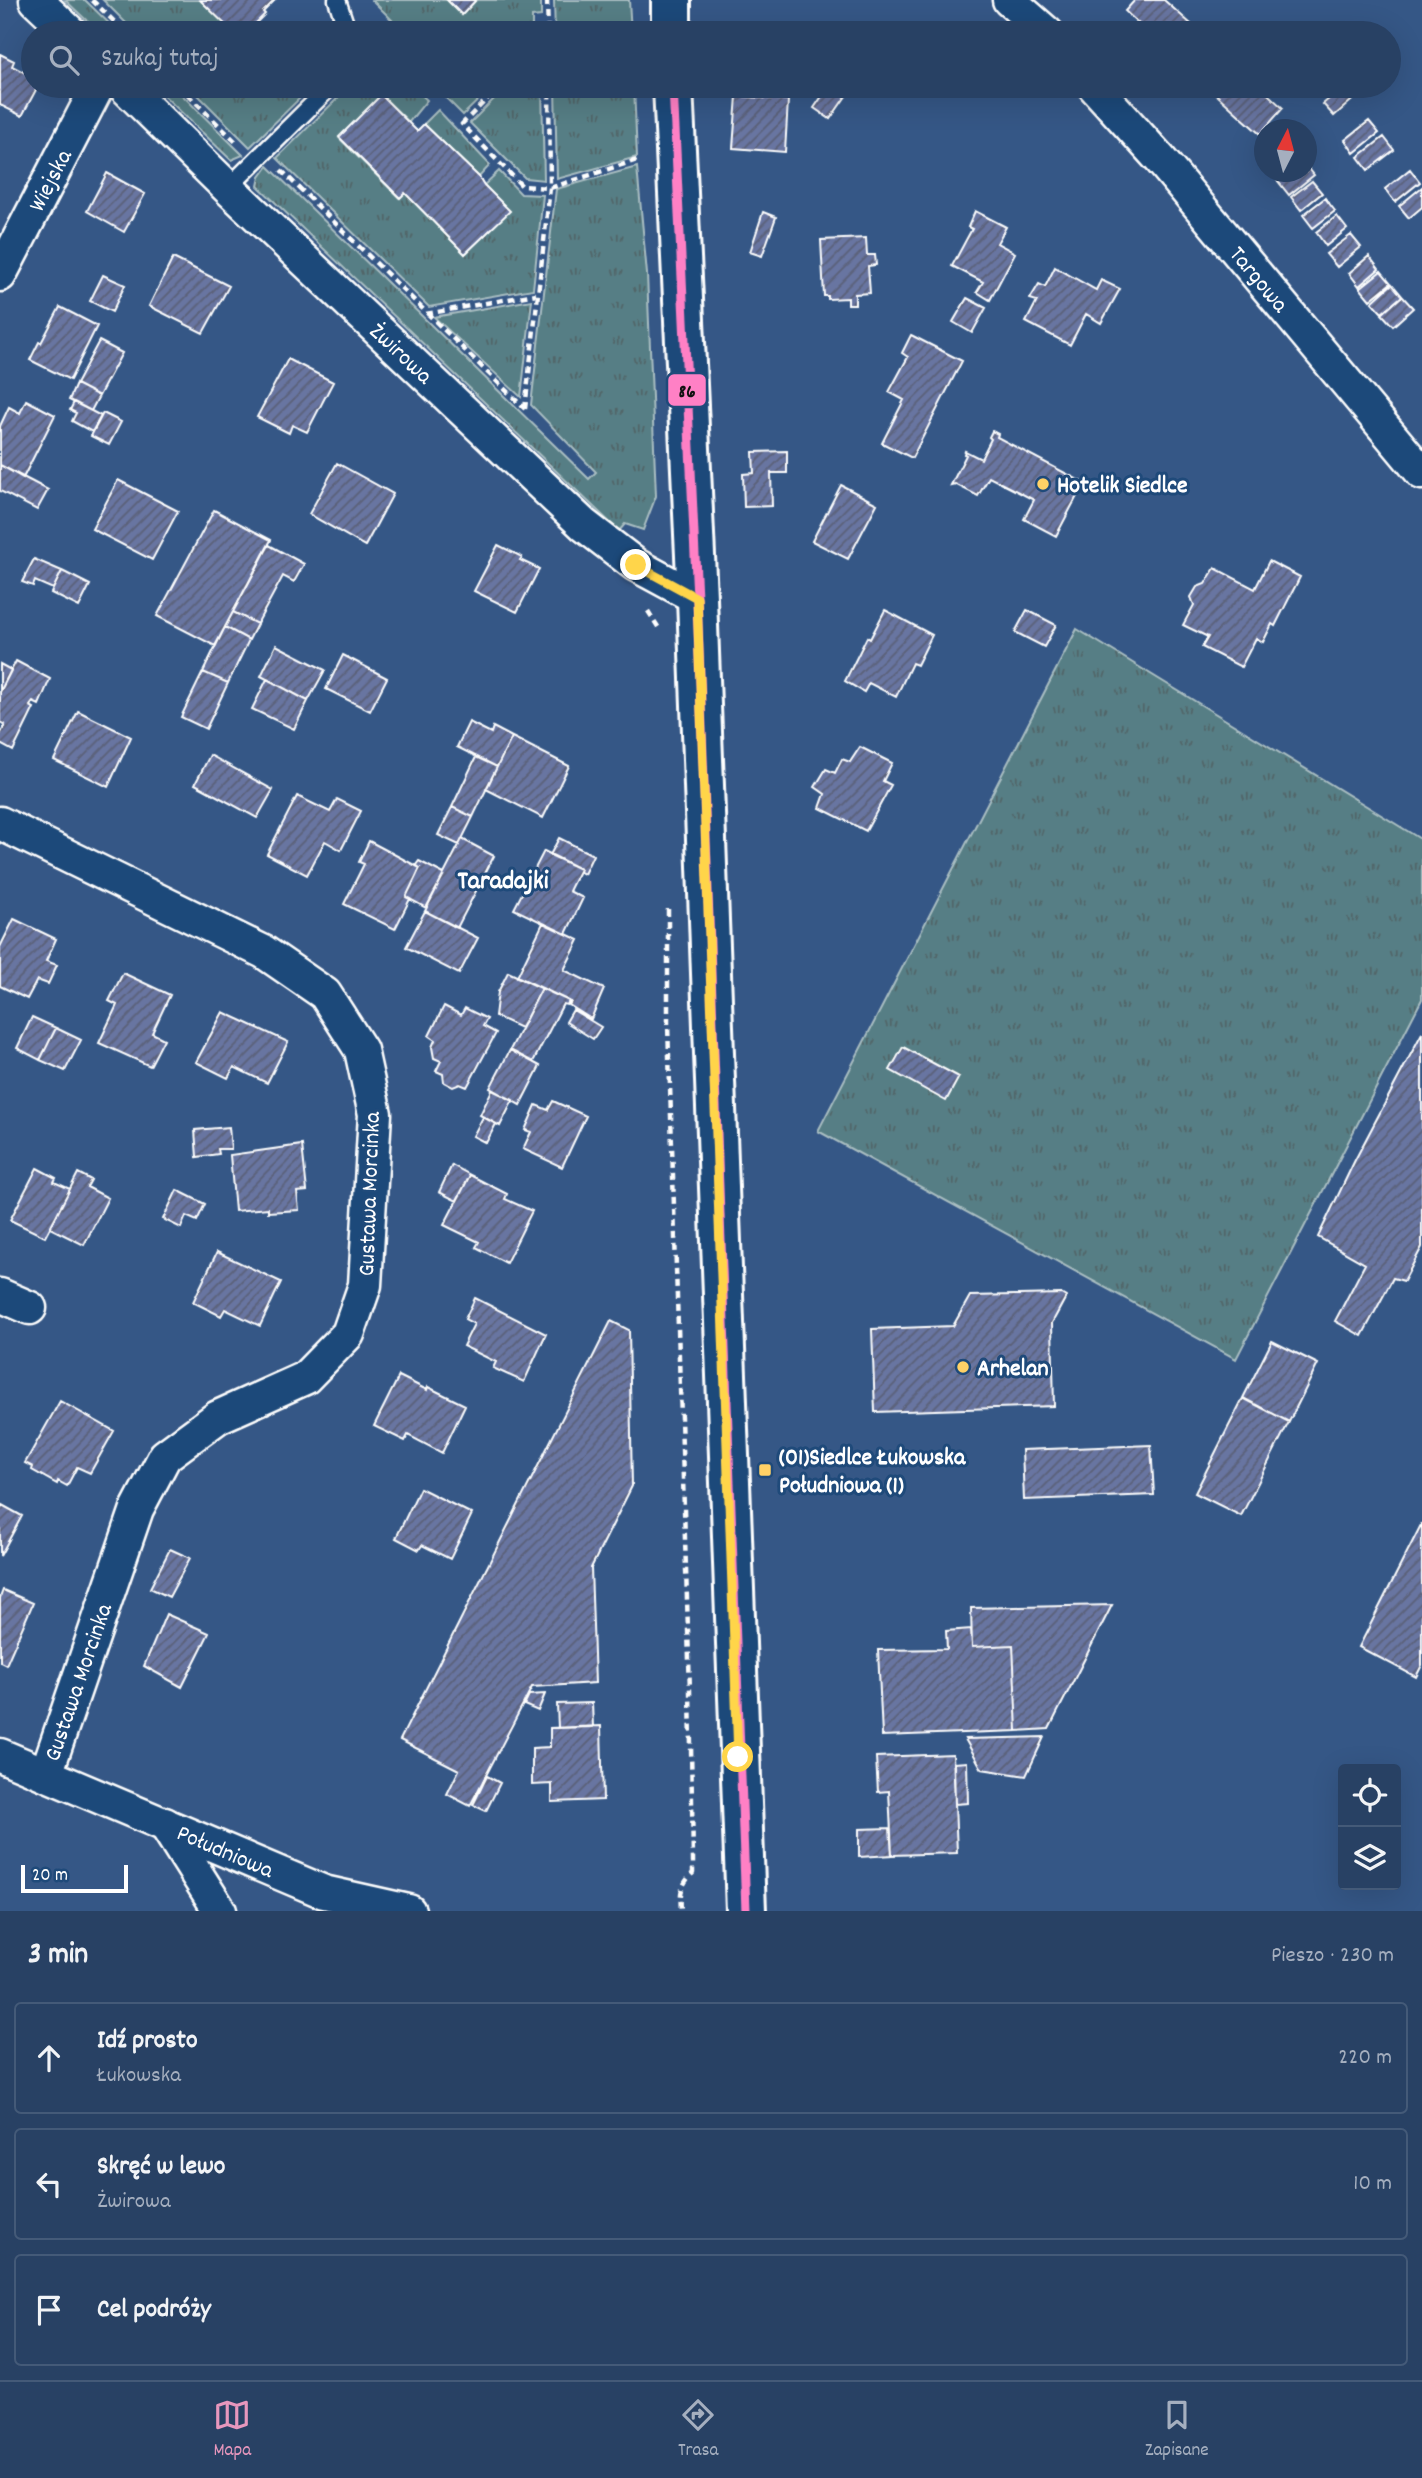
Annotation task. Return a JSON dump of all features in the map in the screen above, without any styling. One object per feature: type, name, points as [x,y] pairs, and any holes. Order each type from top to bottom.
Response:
[{"type":"main road","points":[[670,21],[671,0]]},
{"type":"main road","points":[[674,98],[697,598],[746,1911]]},
{"type":"street","points":[[36,0],[58,21]]},
{"type":"street","points":[[1009,0],[1033,21]]},
{"type":"street","name":"Wiejska","points":[[0,275],[92,98]]},
{"type":"street","name":"Żwirowa","points":[[136,98],[584,525],[636,565],[697,598]]},
{"type":"street","name":"Targowa","points":[[1105,98],[1160,159],[1422,473]]},
{"type":"street","name":"Gustawa Morcinka","points":[[0,823],[264,952],[325,994],[360,1050],[375,1114],[365,1285],[348,1334],[305,1378],[218,1416],[165,1456],[137,1509],[46,1774]]},
{"type":"street","points":[[0,1295],[30,1308]]},
{"type":"street","name":"Południowa","points":[[0,1755],[324,1892],[409,1911]]},
{"type":"street","name":"Południowa","points":[[165,1824],[220,1911]]},
{"type":"lane","points":[[337,0],[344,21]]},
{"type":"lane","points":[[228,188],[319,98]]},
{"type":"path","points":[[92,0],[114,21]]},
{"type":"path","points":[[547,0],[548,21]]},
{"type":"path","points":[[193,98],[259,157],[525,409],[550,188],[549,98]]},
{"type":"path","points":[[488,98],[462,124],[523,186],[550,188],[644,158]]},
{"type":"path","points":[[426,314],[537,293]]},
{"type":"path","points":[[644,604],[666,639]]},
{"type":"path","points":[[668,897],[668,1025],[690,1676],[693,1872],[682,1882],[681,1911]]},
{"type":"green space","points":[[65,0],[85,0],[107,21],[87,21]]},
{"type":"green space","points":[[103,0],[200,0],[222,21],[124,21]]},
{"type":"green space","points":[[372,0],[447,0],[462,15],[476,0],[541,0],[541,16],[532,17],[532,21],[393,21]]},
{"type":"green space","points":[[554,0],[629,0],[630,21],[555,21]]},
{"type":"green space","points":[[166,98],[185,98],[243,155],[231,160]]},
{"type":"green space","points":[[201,98],[300,98],[250,147]]},
{"type":"green space","points":[[338,98],[378,98],[339,138],[399,198],[405,193],[465,254],[509,211],[484,185],[499,171],[521,194],[543,195],[533,289],[429,307],[277,158]]},
{"type":"green space","points":[[384,98],[427,100],[409,122]]},
{"type":"green space","points":[[446,98],[481,98],[463,115]]},
{"type":"green space","points":[[495,98],[542,98],[544,180],[525,178],[470,123]]},
{"type":"green space","points":[[555,98],[635,98],[637,157],[557,179]]},
{"type":"green space","points":[[438,110],[490,165],[479,177],[424,124]]},
{"type":"green space","points":[[268,166],[589,479],[596,472],[531,405],[556,189],[637,167],[647,274],[656,496],[643,530],[625,524],[619,531],[258,186],[260,177]]},
{"type":"green space","points":[[532,300],[521,397],[434,317]]},
{"type":"green space","points":[[1077,629],[1422,840],[1422,999],[1236,1359],[818,1131]]},
{"type":"building","points":[[200,0],[275,0],[258,21],[222,21]]},
{"type":"building","points":[[447,0],[476,0],[462,15]]},
{"type":"building","points":[[1135,0],[1164,0],[1188,21],[1136,21],[1125,11]]},
{"type":"building","points":[[0,54],[14,61],[12,66],[21,71],[21,98],[32,98],[22,116],[0,105]]},
{"type":"building","points":[[378,98],[384,98],[417,131],[424,124],[510,211],[465,254],[405,193],[400,198],[339,137]]},
{"type":"building","points":[[737,98],[788,100],[785,152],[733,148]]},
{"type":"building","points":[[821,98],[845,98],[830,119],[814,108]]},
{"type":"building","points":[[1220,98],[1272,98],[1283,108],[1273,119],[1254,119],[1254,129]]},
{"type":"building","points":[[1330,98],[1355,98],[1334,116],[1323,104]]},
{"type":"building","points":[[1369,121],[1379,133],[1354,153],[1345,140]]},
{"type":"building","points":[[1384,137],[1394,150],[1368,170],[1358,157]]},
{"type":"building","points":[[1410,169],[1420,182],[1395,202],[1385,189]]},
{"type":"building","points":[[107,173],[145,194],[124,232],[87,211]]},
{"type":"building","points":[[1279,182],[1305,182],[1289,195]]},
{"type":"building","points":[[1311,182],[1322,193],[1301,210],[1291,197]]},
{"type":"building","points":[[1422,187],[1422,207],[1409,218],[1399,206]]},
{"type":"building","points":[[1325,198],[1335,211],[1313,228],[1303,215]]},
{"type":"building","points":[[975,211],[1006,227],[997,243],[1015,253],[990,300],[977,292],[983,282],[952,266],[972,229],[968,227]]},
{"type":"building","points":[[763,212],[776,217],[762,256],[750,252]]},
{"type":"building","points":[[1337,216],[1347,229],[1326,246],[1316,232]]},
{"type":"building","points":[[1351,235],[1361,247],[1337,267],[1326,254]]},
{"type":"building","points":[[866,238],[867,255],[875,255],[876,265],[868,266],[870,293],[855,294],[855,304],[848,304],[848,298],[828,299],[828,296],[824,296],[821,240]]},
{"type":"building","points":[[1369,256],[1379,269],[1359,286],[1349,273]]},
{"type":"building","points":[[173,258],[229,286],[203,333],[149,306]]},
{"type":"building","points":[[1055,267],[1096,290],[1101,280],[1120,289],[1101,323],[1086,314],[1070,345],[1026,322],[1037,301],[1030,299],[1039,284],[1045,287]]},
{"type":"building","points":[[1381,271],[1391,283],[1370,300],[1360,288]]},
{"type":"building","points":[[103,275],[125,285],[112,312],[90,301]]},
{"type":"building","points":[[1392,284],[1402,296],[1382,313],[1372,302]]},
{"type":"building","points":[[1402,296],[1413,308],[1393,326],[1382,314]]},
{"type":"building","points":[[967,298],[986,308],[972,333],[953,322]]},
{"type":"building","points":[[60,307],[97,326],[70,380],[30,360]]},
{"type":"building","points":[[911,335],[962,361],[912,458],[882,443],[904,400],[889,392],[908,357],[902,353]]},
{"type":"building","points":[[99,341],[122,353],[99,396],[76,384]]},
{"type":"building","points":[[288,359],[333,382],[307,432],[292,425],[289,433],[257,417]]},
{"type":"building","points":[[76,384],[99,396],[91,411],[69,400]]},
{"type":"building","points":[[26,400],[55,415],[23,478],[0,465],[0,426],[9,407],[20,413]]},
{"type":"building","points":[[74,402],[101,416],[92,432],[72,421],[76,413],[70,410]]},
{"type":"building","points":[[103,413],[121,422],[109,445],[91,436]]},
{"type":"building","name":"Hotelik Siedlce","points":[[992,431],[998,434],[997,437],[1084,483],[1056,536],[1024,519],[1034,500],[989,477],[978,496],[955,484],[951,485],[966,455],[965,451],[981,459]]},
{"type":"building","points":[[787,451],[787,473],[771,473],[772,506],[744,507],[743,474],[754,473],[753,452]]},
{"type":"building","points":[[337,463],[393,494],[365,546],[309,514]]},
{"type":"building","points":[[0,465],[48,490],[37,510],[0,491]]},
{"type":"building","points":[[118,480],[178,511],[152,560],[92,529]]},
{"type":"building","points":[[841,485],[877,504],[848,559],[812,541]]},
{"type":"building","points":[[214,510],[271,540],[215,646],[157,616]]},
{"type":"building","points":[[269,545],[304,564],[294,582],[283,576],[257,624],[233,612]]},
{"type":"building","points":[[498,545],[539,569],[517,612],[474,591]]},
{"type":"building","points":[[34,559],[62,571],[53,589],[35,581],[33,586],[22,582]]},
{"type":"building","points":[[1269,561],[1300,577],[1275,626],[1272,624],[1263,642],[1256,638],[1241,667],[1202,647],[1208,637],[1183,625],[1194,605],[1191,597],[1197,587],[1205,584],[1215,568],[1255,589]]},
{"type":"building","points":[[62,571],[90,585],[79,607],[51,593]]},
{"type":"building","points":[[885,610],[932,635],[917,665],[912,663],[896,697],[869,683],[864,692],[845,681],[867,637],[870,639]]},
{"type":"building","points":[[1027,610],[1056,625],[1044,647],[1015,632]]},
{"type":"building","points":[[233,612],[257,624],[249,640],[225,627]]},
{"type":"building","points":[[225,627],[249,640],[228,683],[203,672]]},
{"type":"building","points":[[276,645],[325,670],[308,701],[261,676]]},
{"type":"building","points":[[343,655],[387,678],[370,711],[326,689]]},
{"type":"building","points":[[16,661],[50,679],[39,705],[33,702],[30,706],[34,708],[13,751],[0,744],[0,735],[5,725],[0,722],[0,692]]},
{"type":"building","points":[[0,664],[11,670],[0,692]]},
{"type":"building","points":[[203,672],[228,683],[206,729],[181,717]]},
{"type":"building","points":[[267,679],[308,701],[294,729],[252,709]]},
{"type":"building","points":[[78,711],[131,737],[108,787],[54,760]]},
{"type":"building","points":[[469,722],[491,733],[493,727],[512,737],[497,767],[457,747]]},
{"type":"building","points":[[512,737],[569,766],[543,818],[486,789]]},
{"type":"building","points":[[860,747],[892,763],[883,781],[891,785],[866,831],[820,808],[825,794],[815,787],[826,769],[835,773],[842,759],[850,762]]},
{"type":"building","points":[[210,755],[273,790],[257,818],[195,784]]},
{"type":"building","points":[[476,757],[497,767],[473,817],[452,807]]},
{"type":"building","points":[[297,796],[330,812],[337,799],[361,811],[341,850],[325,841],[307,875],[267,854]]},
{"type":"building","points":[[452,807],[473,817],[459,845],[438,835]]},
{"type":"building","points":[[559,838],[593,855],[584,874],[580,869],[550,855]]},
{"type":"building","points":[[462,839],[494,856],[457,928],[425,911]]},
{"type":"building","points":[[369,841],[420,868],[406,897],[410,899],[395,929],[344,904],[364,864],[359,862]]},
{"type":"building","points":[[544,851],[580,869],[569,891],[583,898],[566,934],[514,909]]},
{"type":"building","points":[[419,861],[444,874],[426,908],[406,897],[420,868],[416,865]]},
{"type":"building","points":[[425,911],[478,938],[459,974],[406,947]]},
{"type":"building","points":[[14,919],[56,939],[46,961],[57,965],[48,984],[37,980],[27,999],[0,986],[0,947]]},
{"type":"building","points":[[543,923],[579,940],[564,970],[604,989],[591,1019],[569,1005],[571,1002],[517,977]]},
{"type":"building","points":[[508,972],[542,988],[521,1028],[495,1016],[498,992]]},
{"type":"building","points":[[123,973],[170,995],[152,1033],[164,1039],[150,1066],[99,1043],[117,1005],[109,1001]]},
{"type":"building","points":[[542,988],[569,1001],[567,1005],[563,1004],[533,1062],[510,1050]]},
{"type":"building","points":[[444,1006],[461,1015],[465,1008],[487,1019],[483,1026],[496,1033],[467,1087],[460,1084],[453,1087],[444,1082],[443,1074],[436,1071],[441,1061],[434,1058],[432,1047],[435,1040],[429,1036]]},
{"type":"building","points":[[573,1010],[601,1027],[593,1039],[566,1022]]},
{"type":"building","points":[[223,1012],[288,1042],[267,1083],[234,1067],[228,1078],[196,1062]]},
{"type":"building","points":[[32,1017],[56,1028],[40,1060],[17,1048]]},
{"type":"building","points":[[56,1028],[81,1040],[65,1071],[40,1060]]},
{"type":"building","points":[[1422,1033],[1422,1247],[1404,1281],[1393,1278],[1362,1336],[1335,1321],[1365,1264],[1318,1237]]},
{"type":"building","points":[[903,1047],[959,1077],[946,1101],[890,1070]]},
{"type":"building","points":[[510,1050],[540,1066],[520,1105],[490,1088]]},
{"type":"building","points":[[492,1090],[513,1100],[500,1126],[480,1115]]},
{"type":"building","points":[[553,1101],[586,1116],[562,1167],[523,1149],[531,1132],[525,1130],[536,1105],[548,1110]]},
{"type":"building","points":[[483,1117],[496,1124],[486,1143],[473,1136]]},
{"type":"building","points":[[229,1127],[231,1149],[218,1149],[219,1154],[197,1157],[195,1130]]},
{"type":"building","points":[[302,1145],[307,1191],[297,1192],[299,1210],[268,1212],[268,1208],[235,1211],[230,1155]]},
{"type":"building","points":[[452,1165],[470,1175],[457,1201],[439,1192]]},
{"type":"building","points":[[37,1168],[56,1178],[54,1182],[70,1189],[45,1237],[10,1220]]},
{"type":"building","points":[[78,1173],[91,1180],[87,1187],[108,1198],[84,1245],[50,1228]]},
{"type":"building","points":[[470,1175],[507,1194],[505,1199],[532,1211],[506,1263],[476,1247],[479,1242],[444,1225]]},
{"type":"building","points":[[177,1190],[205,1204],[197,1221],[186,1216],[181,1228],[163,1219]]},
{"type":"building","points":[[217,1252],[281,1282],[260,1326],[225,1309],[221,1316],[193,1302]]},
{"type":"building","name":"Arhelan","points":[[1061,1294],[1066,1297],[1052,1323],[1054,1406],[875,1412],[872,1329],[953,1326],[970,1296]]},
{"type":"building","points":[[475,1298],[546,1334],[524,1382],[493,1368],[496,1362],[463,1346],[474,1324],[465,1319]]},
{"type":"building","points":[[611,1321],[629,1330],[632,1486],[591,1568],[595,1683],[532,1687],[470,1806],[447,1794],[459,1770],[400,1740]]},
{"type":"building","points":[[1272,1341],[1318,1364],[1289,1422],[1243,1398]]},
{"type":"building","points":[[399,1376],[465,1405],[442,1453],[408,1435],[405,1441],[374,1426]]},
{"type":"building","points":[[1243,1398],[1289,1422],[1241,1516],[1195,1493]]},
{"type":"building","points":[[60,1401],[114,1431],[90,1473],[77,1467],[67,1486],[58,1481],[57,1484],[25,1463]]},
{"type":"building","points":[[1151,1445],[1154,1495],[1024,1500],[1022,1450]]},
{"type":"building","points":[[420,1488],[472,1514],[450,1559],[422,1545],[419,1550],[396,1538]]},
{"type":"building","points":[[2,1505],[22,1516],[0,1556],[0,1510]]},
{"type":"building","points":[[1422,1523],[1422,1665],[1416,1677],[1359,1647]]},
{"type":"building","points":[[170,1549],[190,1558],[169,1597],[150,1588]]},
{"type":"building","points":[[3,1590],[33,1603],[6,1665],[0,1662],[0,1598]]},
{"type":"building","points":[[1112,1605],[1049,1729],[1017,1731],[1013,1645],[972,1647],[971,1608]]},
{"type":"building","points":[[166,1614],[209,1633],[182,1687],[144,1666]]},
{"type":"building","points":[[971,1629],[972,1647],[1013,1645],[1017,1731],[882,1736],[878,1650],[947,1649],[946,1631]]},
{"type":"building","points":[[545,1694],[538,1711],[524,1705],[529,1695]]},
{"type":"building","points":[[592,1703],[593,1727],[558,1728],[557,1704]]},
{"type":"building","points":[[601,1726],[603,1800],[552,1802],[552,1784],[532,1785],[532,1748],[550,1747],[550,1728]]},
{"type":"building","points":[[1044,1737],[1026,1776],[982,1769],[965,1739]]},
{"type":"building","points":[[953,1754],[957,1853],[892,1855],[889,1791],[878,1792],[876,1757]]},
{"type":"building","points":[[967,1762],[968,1803],[955,1804],[954,1763]]},
{"type":"building","points":[[487,1776],[500,1783],[486,1811],[473,1805]]},
{"type":"building","points":[[890,1828],[892,1855],[859,1857],[859,1829]]},
{"type":"transit line","name":"86","points":[[674,98],[697,598],[746,1911]]},
{"type":"place","name":"Hotelik Siedlce","points":[[1043,484]]},
{"type":"place","name":"Arhelan","points":[[963,1367]]},
{"type":"place","name":"(01)Siedlce Łukowska Południowa (1)","points":[[765,1470]]},
{"type":"district","name":"Taradajki","points":[[503,879]]},
{"type":"route","points":[[636,565],[697,598],[738,1757]]}]
